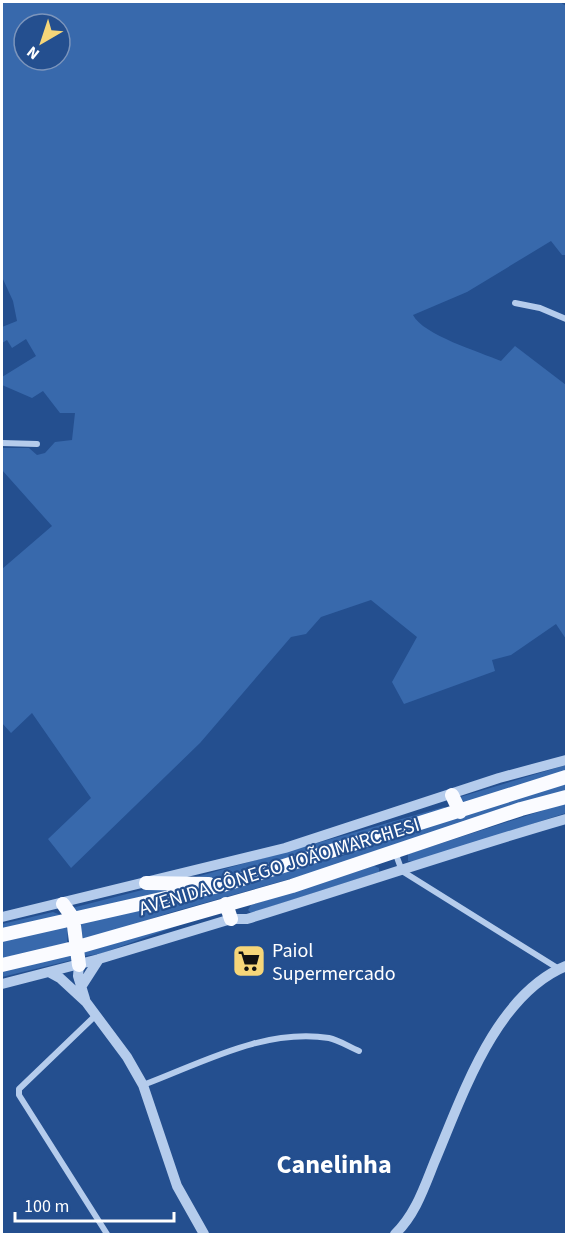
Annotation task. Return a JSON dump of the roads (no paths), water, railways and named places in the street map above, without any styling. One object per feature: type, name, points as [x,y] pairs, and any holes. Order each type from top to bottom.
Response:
[{"type":"main road","name":"AVENIDA CÔNEGO JOÃO MARCHESI","points":[[2,935],[223,885],[567,777]]},
{"type":"main road","points":[[452,795],[460,812]]},
{"type":"main road","name":"AVENIDA CÔNEGO JOÃO MARCHESI","points":[[2,965],[78,947],[292,886],[567,797]]},
{"type":"main road","points":[[146,883],[223,885]]},
{"type":"main road","points":[[63,903],[73,918],[79,965]]},
{"type":"main road","points":[[226,904],[231,919]]},
{"type":"street","points":[[515,303],[540,308],[567,319]]},
{"type":"street","points":[[2,442],[38,444]]},
{"type":"street","name":"AVENIDA CÔNEGO JOÃO MARCHESI","points":[[2,917],[326,837],[499,778],[567,760]]},
{"type":"street","name":"AVENIDA CÔNEGO JOÃO MARCHESI","points":[[2,984],[79,965],[231,919],[247,919],[402,871],[474,845],[567,819]]},
{"type":"street","points":[[395,852],[402,871],[563,968],[522,999],[492,1038],[469,1081],[414,1208],[395,1234]]},
{"type":"street","points":[[81,987],[99,959]]},
{"type":"street","points":[[79,965],[78,976],[86,1002]]},
{"type":"street","points":[[49,972],[60,978],[86,1002],[118,1042],[143,1085],[177,1186],[204,1234]]},
{"type":"street","points":[[96,1015],[19,1089],[19,1095],[107,1234]]},
{"type":"street","points":[[143,1085],[262,1040],[302,1036],[331,1039],[359,1051]]},
{"type":"place","name":"Paiol Supermercado","points":[[249,961]]},
{"type":"district","name":"Canelinha","points":[[334,1164]]}]
